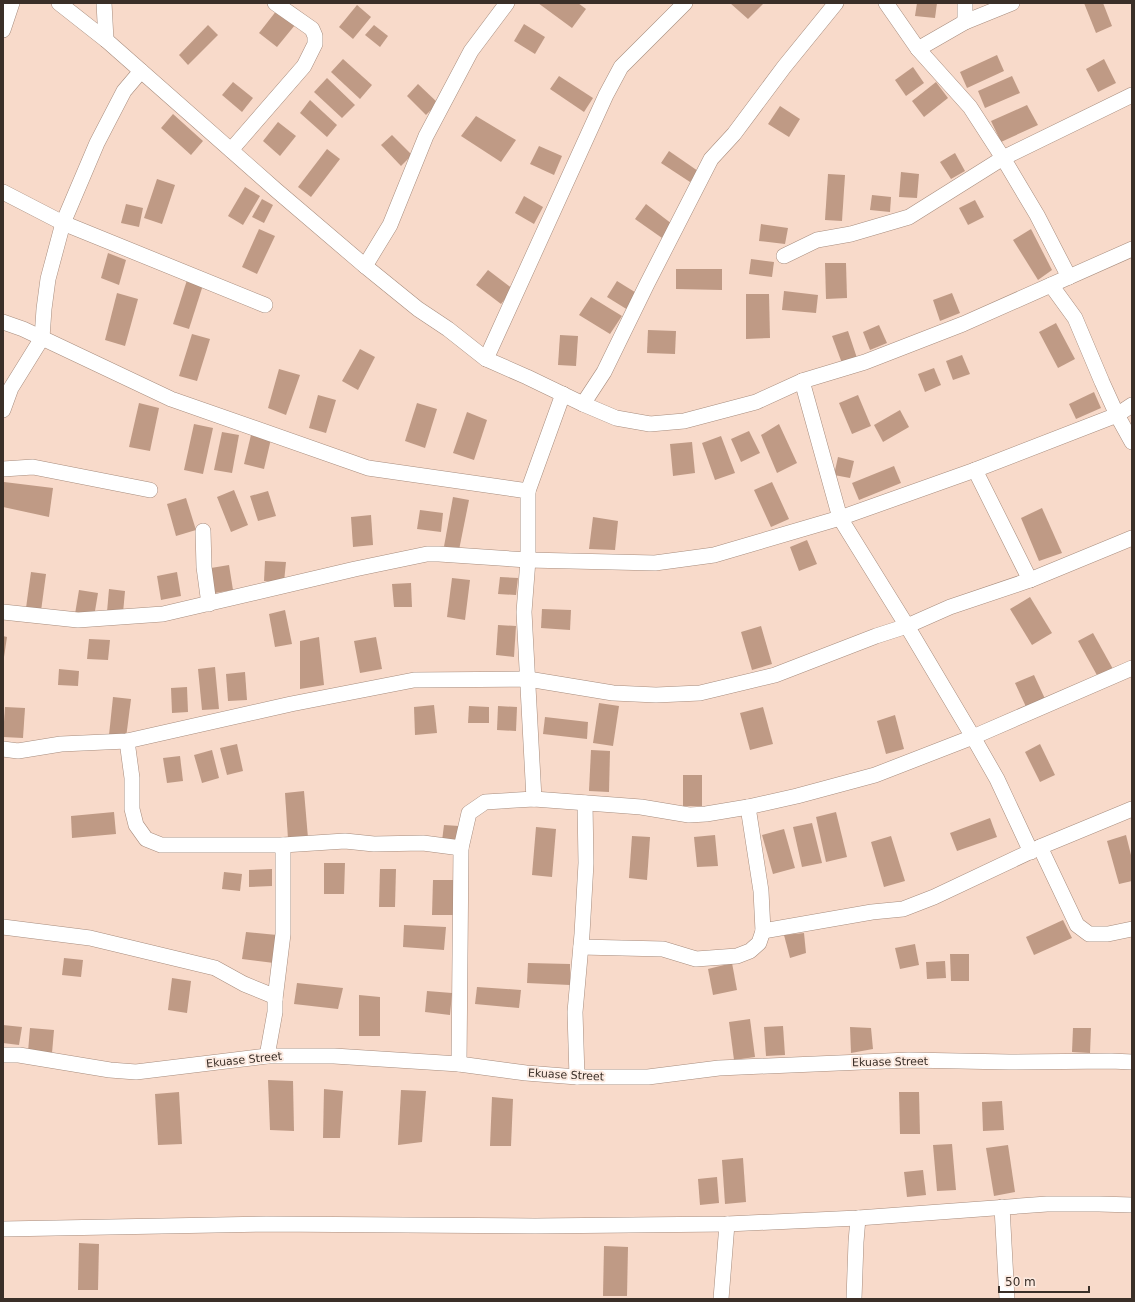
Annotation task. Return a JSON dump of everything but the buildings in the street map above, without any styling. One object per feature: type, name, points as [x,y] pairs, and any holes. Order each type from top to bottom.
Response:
[{"type":"street","points":[[3,30],[12,3]]},
{"type":"street","points":[[58,3],[106,40],[230,150],[365,266],[418,309],[448,329],[486,359],[616,418],[650,424],[684,421],[756,402],[802,381],[865,362],[963,324],[1132,249]]},
{"type":"street","points":[[104,3],[106,40]]},
{"type":"street","points":[[230,150],[304,66],[315,44],[315,36],[312,29],[274,3]]},
{"type":"street","points":[[365,266],[390,225],[426,136],[471,51],[506,3]]},
{"type":"street","points":[[486,359],[620,67],[685,3]]},
{"type":"street","points":[[583,404],[604,372],[711,159],[734,134],[784,67],[836,3]]},
{"type":"street","points":[[886,3],[918,49],[970,108],[1038,215],[1069,277]]},
{"type":"street","points":[[965,3],[965,22]]},
{"type":"street","points":[[918,49],[965,22],[1012,3]]},
{"type":"street","points":[[3,410],[11,388],[42,338],[48,279],[63,223],[96,143],[124,91],[140,71]]},
{"type":"street","points":[[784,256],[817,240],[851,234],[909,217],[1003,158],[1132,95]]},
{"type":"street","points":[[3,192],[63,223],[265,305]]},
{"type":"street","points":[[1051,285],[1075,318],[1117,415],[1132,442]]},
{"type":"street","points":[[22,329],[44,309]]},
{"type":"street","points":[[3,322],[42,338],[171,399],[368,468],[528,491]]},
{"type":"street","points":[[802,381],[840,518],[907,626],[973,737],[1077,925],[1090,934],[1108,934],[1132,929]]},
{"type":"street","points":[[534,799],[524,612],[528,560],[528,491],[563,394]]},
{"type":"street","points":[[3,612],[78,620],[163,614],[333,574],[427,554],[528,560],[655,563],[714,555],[840,518],[975,470],[1117,415],[1132,405]]},
{"type":"street","points":[[3,469],[33,467],[150,490]]},
{"type":"street","points":[[975,470],[1030,580]]},
{"type":"street","points":[[203,531],[204,567],[208,604]]},
{"type":"street","points":[[3,749],[18,751],[61,744],[127,741],[291,704],[414,680],[528,679],[613,693],[656,695],[700,693],[775,675],[876,636],[907,626],[950,607],[1030,580],[1132,538]]},
{"type":"street","points":[[459,1064],[461,848],[469,813],[475,808],[486,802],[534,799],[641,807],[689,815],[706,814],[748,807],[797,796],[876,775],[973,737],[1132,668]]},
{"type":"street","points":[[127,741],[132,778],[132,809],[136,825],[146,839],[161,845],[284,845],[345,841],[374,844],[423,843],[461,848]]},
{"type":"street","points":[[577,1077],[575,1012],[586,863],[585,803]]},
{"type":"street","points":[[581,947],[663,949],[696,959],[737,956],[750,951],[759,943],[763,931],[761,891],[748,807]]},
{"type":"street","points":[[763,931],[872,912],[904,909],[934,897],[1035,850],[1132,809]]},
{"type":"street","points":[[267,1056],[275,1012],[282,934],[284,845]]},
{"type":"street","points":[[3,927],[90,938],[215,968],[244,984],[271,995],[275,999]]},
{"type":"street","name":"Ekuase Street","points":[[3,1054],[19,1055],[110,1070],[136,1072],[267,1056],[334,1056],[459,1064],[526,1073],[577,1077],[648,1077],[719,1068],[909,1060],[1132,1062]]},
{"type":"street","points":[[3,1229],[266,1224],[535,1226],[727,1224],[858,1218],[1046,1204],[1099,1204],[1132,1206]]},
{"type":"street","points":[[1002,1207],[1007,1299]]},
{"type":"street","points":[[854,1299],[858,1218]]},
{"type":"street","points":[[721,1299],[727,1224]]}]
